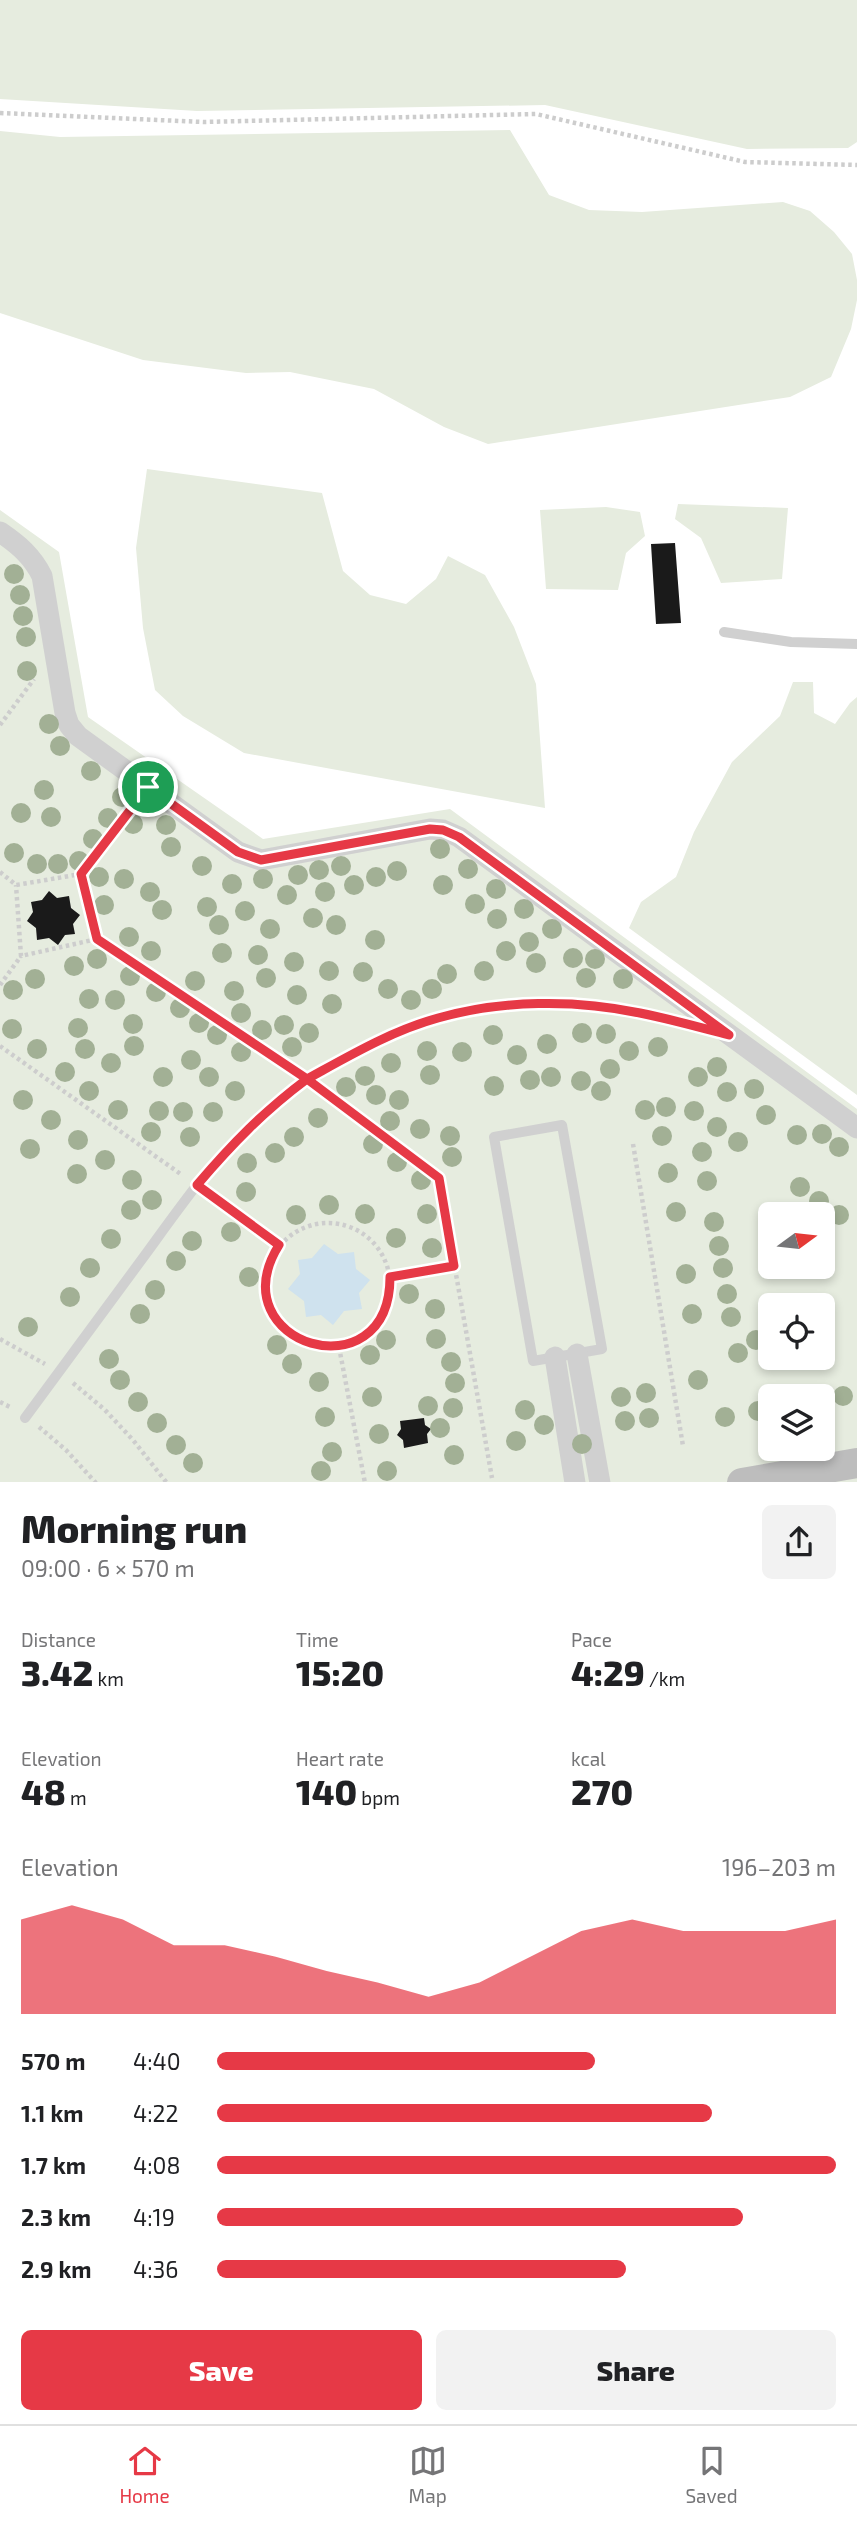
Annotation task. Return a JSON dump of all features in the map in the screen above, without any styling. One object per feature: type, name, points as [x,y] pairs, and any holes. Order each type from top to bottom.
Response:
[{"type":"street","points":[[0,531],[33,558],[42,576],[69,725],[78,736],[238,852],[261,860],[413,831],[443,830],[459,837],[857,1128]]},
{"type":"street","points":[[577,1354],[600,1482]]},
{"type":"street","points":[[555,1357],[575,1482]]},
{"type":"street","points":[[742,1482],[857,1463]]},
{"type":"lane","points":[[724,632],[790,642],[857,644]]},
{"type":"lane","points":[[25,1418],[197,1185],[235,1140],[271,1106],[307,1079],[381,1039],[437,1018],[476,1009],[582,1004],[639,1012],[729,1035]]},
{"type":"lane","points":[[562,1125],[602,1349],[577,1354],[533,1361],[494,1137],[562,1125]]},
{"type":"path","points":[[0,113],[203,122],[536,114],[745,162],[857,165]]},
{"type":"path","points":[[0,725],[40,671],[57,664]]},
{"type":"path","points":[[0,873],[16,885],[81,874],[148,787]]},
{"type":"path","points":[[81,874],[97,939],[307,1079],[439,1178],[492,1478]]},
{"type":"path","points":[[0,985],[21,956],[16,885]]},
{"type":"path","points":[[21,956],[97,939]]},
{"type":"path","points":[[0,1046],[279,1245]]},
{"type":"path","points":[[633,1144],[683,1446]]},
{"type":"path","points":[[321,1223],[352,1227],[366,1236],[377,1247],[390,1277],[386,1308],[378,1322],[354,1342],[339,1347],[322,1348],[291,1335],[275,1316],[266,1293],[270,1260],[279,1245],[291,1234],[321,1223]]},
{"type":"path","points":[[390,1277],[454,1266]]},
{"type":"path","points":[[0,1339],[58,1373],[105,1410],[167,1482]]},
{"type":"path","points":[[339,1347],[365,1482]]},
{"type":"path","points":[[0,1402],[66,1450],[96,1482]]},
{"type":"shaded area","points":[[0,0],[857,0],[857,142],[848,148],[747,149],[545,105],[197,111],[0,99]]},
{"type":"shaded area","points":[[510,130],[549,195],[589,210],[642,212],[783,202],[810,211],[834,232],[852,254],[857,280],[857,300],[851,329],[831,377],[790,397],[488,444],[444,427],[374,389],[290,372],[246,373],[143,360],[0,313],[0,131],[60,137]]},
{"type":"shaded area","points":[[147,469],[322,493],[343,571],[370,595],[406,604],[436,579],[448,556],[485,575],[514,627],[536,684],[545,808],[244,753],[183,716],[155,690],[143,628],[136,548]]},
{"type":"shaded area","points":[[678,504],[788,508],[782,579],[721,583],[701,538],[675,519]]},
{"type":"shaded area","points":[[606,507],[640,512],[645,536],[626,553],[618,590],[546,589],[540,510]]},
{"type":"shaded area","points":[[0,510],[59,552],[88,717],[263,839],[450,809],[857,1109],[857,1482],[0,1482]]},
{"type":"shaded area","points":[[793,682],[813,682],[814,713],[835,724],[857,697],[857,1095],[629,928],[641,902],[676,877],[694,832],[732,762],[780,716]]},
{"type":"water","points":[[324,1244],[338,1254],[354,1252],[356,1269],[370,1280],[359,1293],[362,1309],[344,1311],[333,1325],[321,1315],[306,1317],[304,1301],[288,1289],[300,1274],[298,1260],[312,1258]]},
{"type":"building","points":[[675,543],[681,623],[656,624],[651,544]]},
{"type":"building","points":[[49,891],[57,898],[69,896],[71,908],[80,915],[73,924],[75,934],[65,935],[58,945],[49,938],[37,940],[36,928],[27,921],[33,912],[31,902],[42,900]]},
{"type":"building","points":[[424,1418],[425,1425],[431,1429],[427,1434],[428,1443],[404,1448],[403,1440],[397,1435],[401,1429],[400,1421]]},
{"type":"route","points":[[148,787],[81,874],[97,939],[307,1079],[271,1106],[235,1140],[197,1185],[279,1245],[270,1260],[266,1276],[270,1309],[279,1324],[306,1343],[322,1348],[339,1347],[354,1342],[378,1322],[386,1308],[390,1277],[454,1266],[439,1178],[307,1079],[381,1039],[437,1018],[476,1009],[582,1004],[639,1012],[729,1035],[459,837],[443,830],[413,831],[261,860],[238,852],[148,787]]}]
